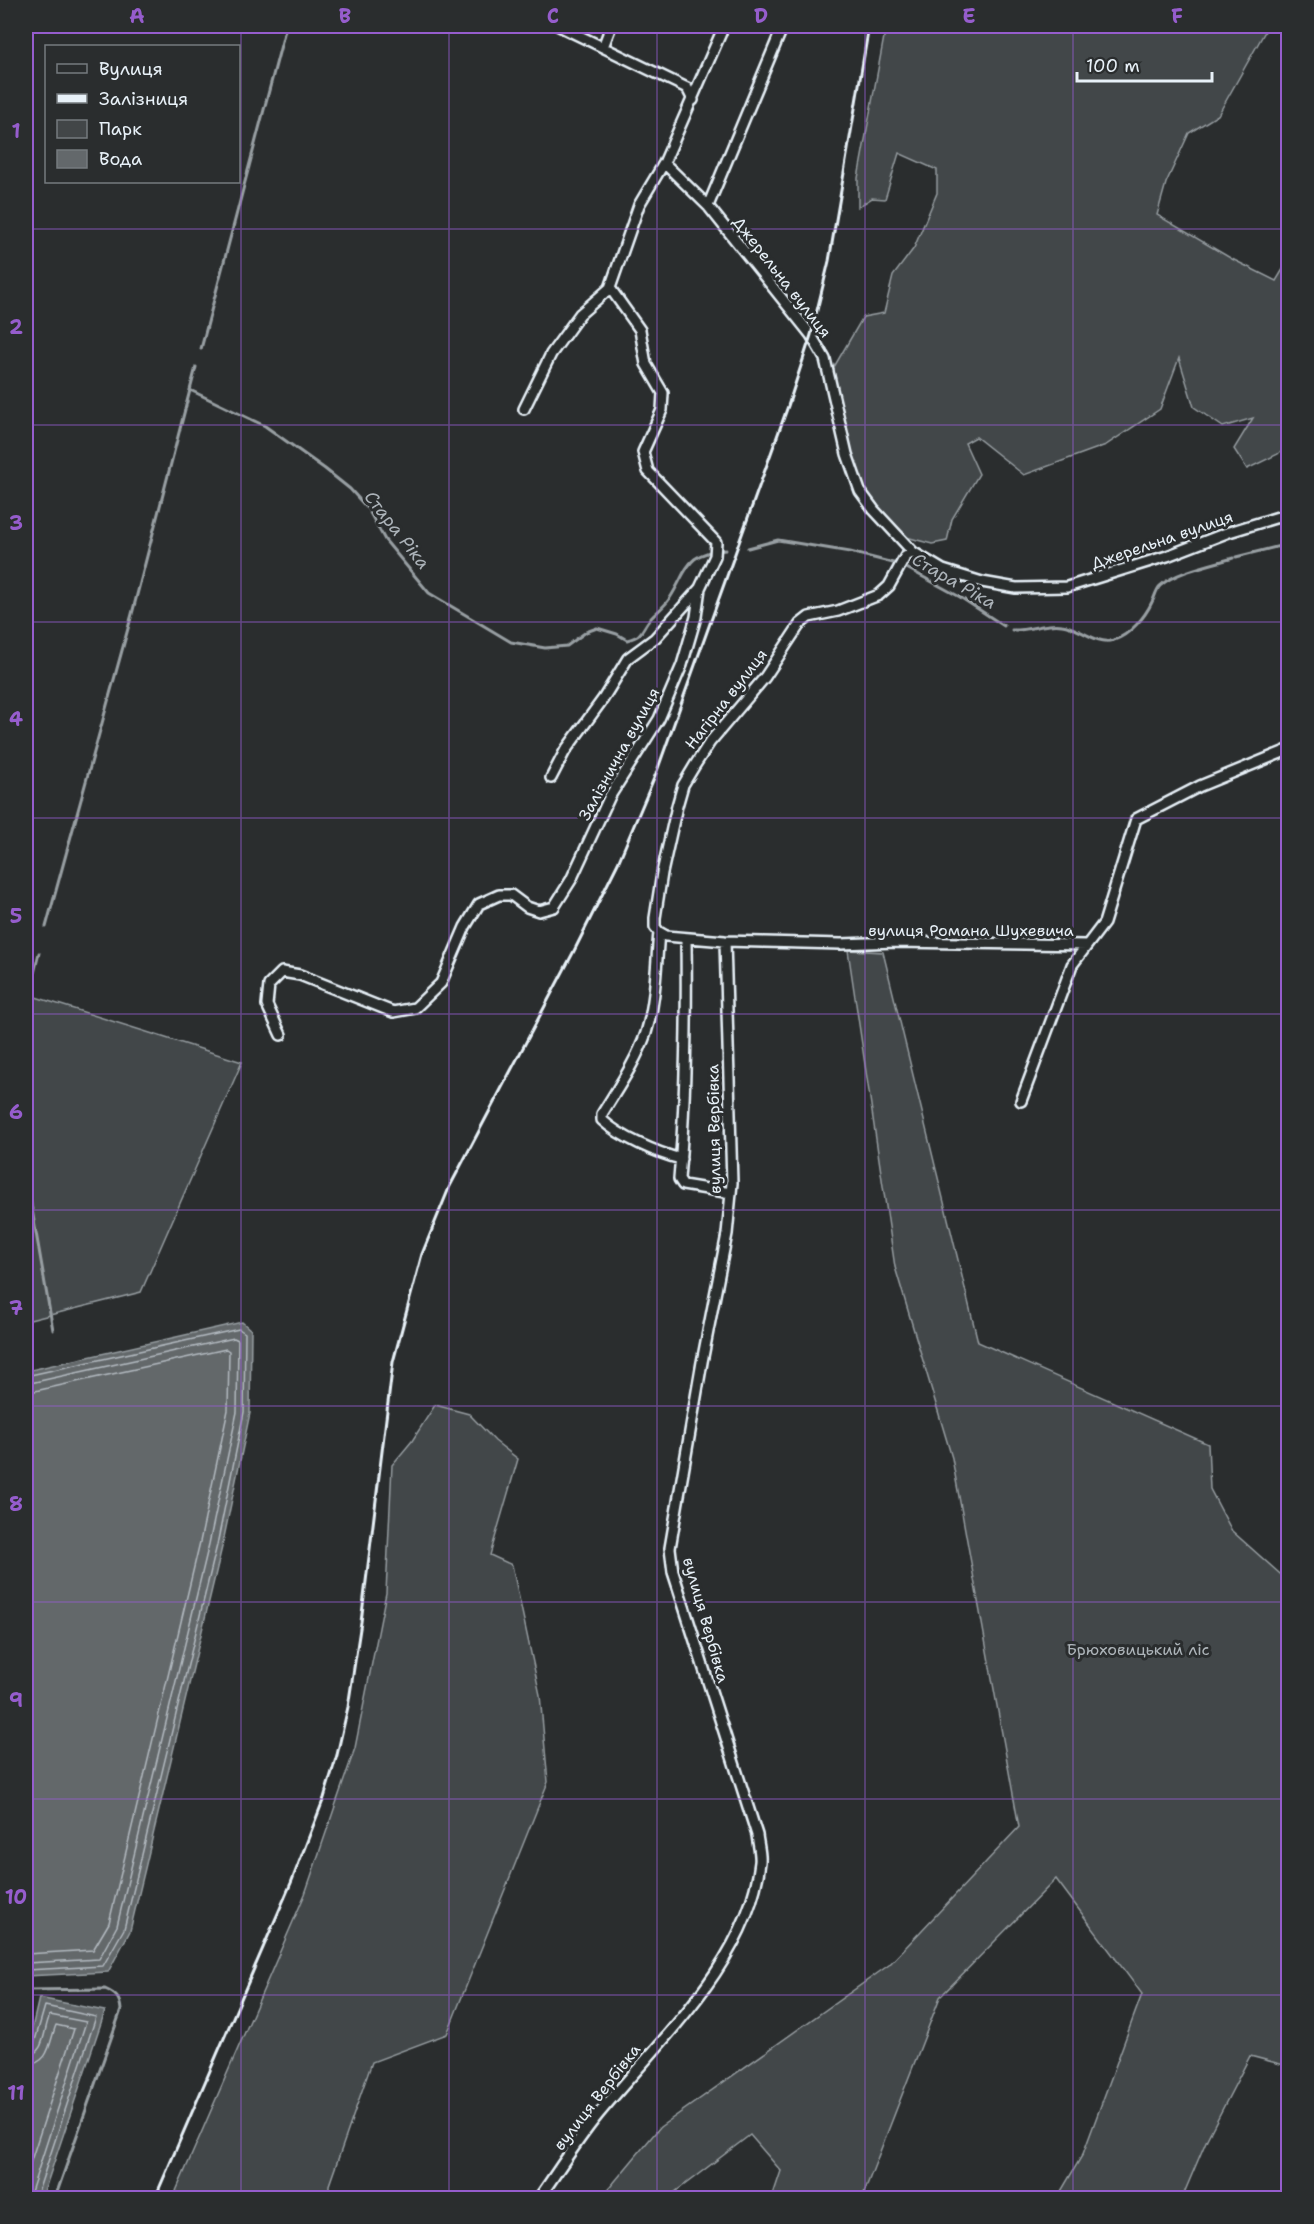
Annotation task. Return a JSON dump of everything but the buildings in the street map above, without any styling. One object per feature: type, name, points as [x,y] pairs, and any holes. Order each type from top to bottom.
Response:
[{"type":"street","points":[[560,26],[687,88],[693,100]]},
{"type":"street","points":[[603,47],[611,26]]},
{"type":"street","points":[[524,409],[551,354],[579,314],[610,288],[639,205],[664,163],[724,26]]},
{"type":"street","points":[[708,206],[783,26]]},
{"type":"street","name":"Джерельна вулиця","points":[[664,163],[708,206],[732,239],[799,319],[825,359],[847,454],[860,491],[909,554],[943,570],[982,582],[1016,588],[1067,587],[1167,556],[1228,532],[1288,514]]},
{"type":"street","name":"Залізнична вулиця","points":[[551,778],[565,751],[603,699],[628,658],[655,638],[700,588],[715,556],[716,542],[648,471],[644,463],[643,453],[662,410],[663,393],[646,364],[640,330],[610,288]]},
{"type":"street","name":"Нагірна вулиця","points":[[681,1159],[650,1148],[609,1126],[602,1120],[602,1114],[645,1036],[650,1019],[659,932],[655,927],[655,918],[662,873],[683,785],[710,742],[765,677],[800,624],[809,617],[838,610],[879,595],[889,586],[909,554]]},
{"type":"street","name":"Залізнична вулиця","points":[[281,1035],[267,1005],[268,985],[282,972],[300,975],[393,1012],[415,1008],[441,983],[465,927],[479,904],[499,895],[511,895],[527,907],[539,911],[554,907],[570,880],[610,796],[660,719],[682,665],[696,617],[700,588]]},
{"type":"street","name":"вулиця Романа Шухевича","points":[[659,932],[666,936],[725,941],[1086,945],[1104,923],[1136,819],[1200,786],[1288,750]]},
{"type":"street","points":[[686,938],[685,1108],[679,1179],[683,1185],[731,1193]]},
{"type":"street","name":"вулиця Вербівка","points":[[539,2199],[595,2118],[683,2016],[722,1962],[740,1928],[753,1894],[760,1860],[757,1835],[673,1572],[670,1548],[727,1234],[731,1193],[725,941]]},
{"type":"street","points":[[1021,1101],[1072,965],[1086,945]]},
{"type":"green space","points":[[886,26],[1268,26],[1218,115],[1189,133],[1166,183],[1157,215],[1232,259],[1276,281],[1288,261],[1288,444],[1278,454],[1247,469],[1234,449],[1253,418],[1223,427],[1194,407],[1179,358],[1160,409],[1106,445],[1024,475],[976,437],[965,443],[979,474],[952,519],[947,541],[932,544],[899,535],[861,492],[836,401],[834,367],[863,317],[884,313],[893,276],[914,248],[937,193],[937,170],[899,153],[885,199],[872,198],[858,207],[858,178]]},
{"type":"green space","name":"Брюховицький ліс","points":[[848,950],[883,952],[978,1342],[1208,1444],[1210,1489],[1232,1531],[1288,1581],[1288,2066],[1250,2056],[1207,2139],[1182,2198],[1057,2198],[1083,2154],[1142,1994],[1056,1879],[940,1997],[862,2198],[772,2198],[781,2171],[750,2135],[667,2198],[601,2198],[660,2127],[889,1965],[1019,1827],[952,1458],[895,1267]]},
{"type":"green space","points":[[26,994],[242,1062],[141,1292],[26,1321]]},
{"type":"green space","points":[[435,1405],[469,1414],[495,1441],[518,1459],[490,1555],[512,1565],[540,1695],[548,1782],[447,2034],[372,2062],[329,2185],[329,2198],[173,2198],[305,1894],[355,1748],[386,1593],[392,1465],[412,1441]]},
{"type":"water","points":[[242,1322],[251,1330],[250,1413],[222,1547],[130,1931],[108,1972],[26,1976],[26,1371]]},
{"type":"water","points":[[39,1998],[105,2011],[42,2198],[26,2198],[26,2054]]},
{"type":"waterway","points":[[201,349],[286,26]]},
{"type":"waterway","points":[[46,927],[132,614],[196,367]]},
{"type":"waterway","name":"Стара Ріка","points":[[190,390],[265,426],[325,469],[350,489],[368,509],[385,540],[429,593],[511,642],[545,648],[567,646],[586,632],[597,628],[617,634],[627,640],[635,637],[668,602],[689,564],[702,554],[726,550]]},
{"type":"waterway","name":"Стара Ріка","points":[[748,548],[778,540],[850,552],[901,565],[960,597],[1004,626]]},
{"type":"waterway","name":"Стара Ріка","points":[[1236,557],[1288,544]]},
{"type":"waterway","name":"Стара Ріка","points":[[1012,630],[1056,624],[1068,626],[1101,640],[1114,640],[1126,634],[1136,625],[1149,608],[1159,588],[1167,581],[1195,569],[1233,558]]},
{"type":"waterway","points":[[26,1006],[39,953]]},
{"type":"waterway","points":[[26,1175],[53,1330]]},
{"type":"waterway","points":[[26,1990],[105,1989],[117,1997],[121,2010],[55,2198]]},
{"type":"railway","points":[[155,2198],[291,1883],[324,1798],[337,1755],[348,1707],[361,1622],[393,1362],[422,1254],[449,1188],[618,863],[657,771],[788,406],[811,335],[829,261],[869,26]]}]
